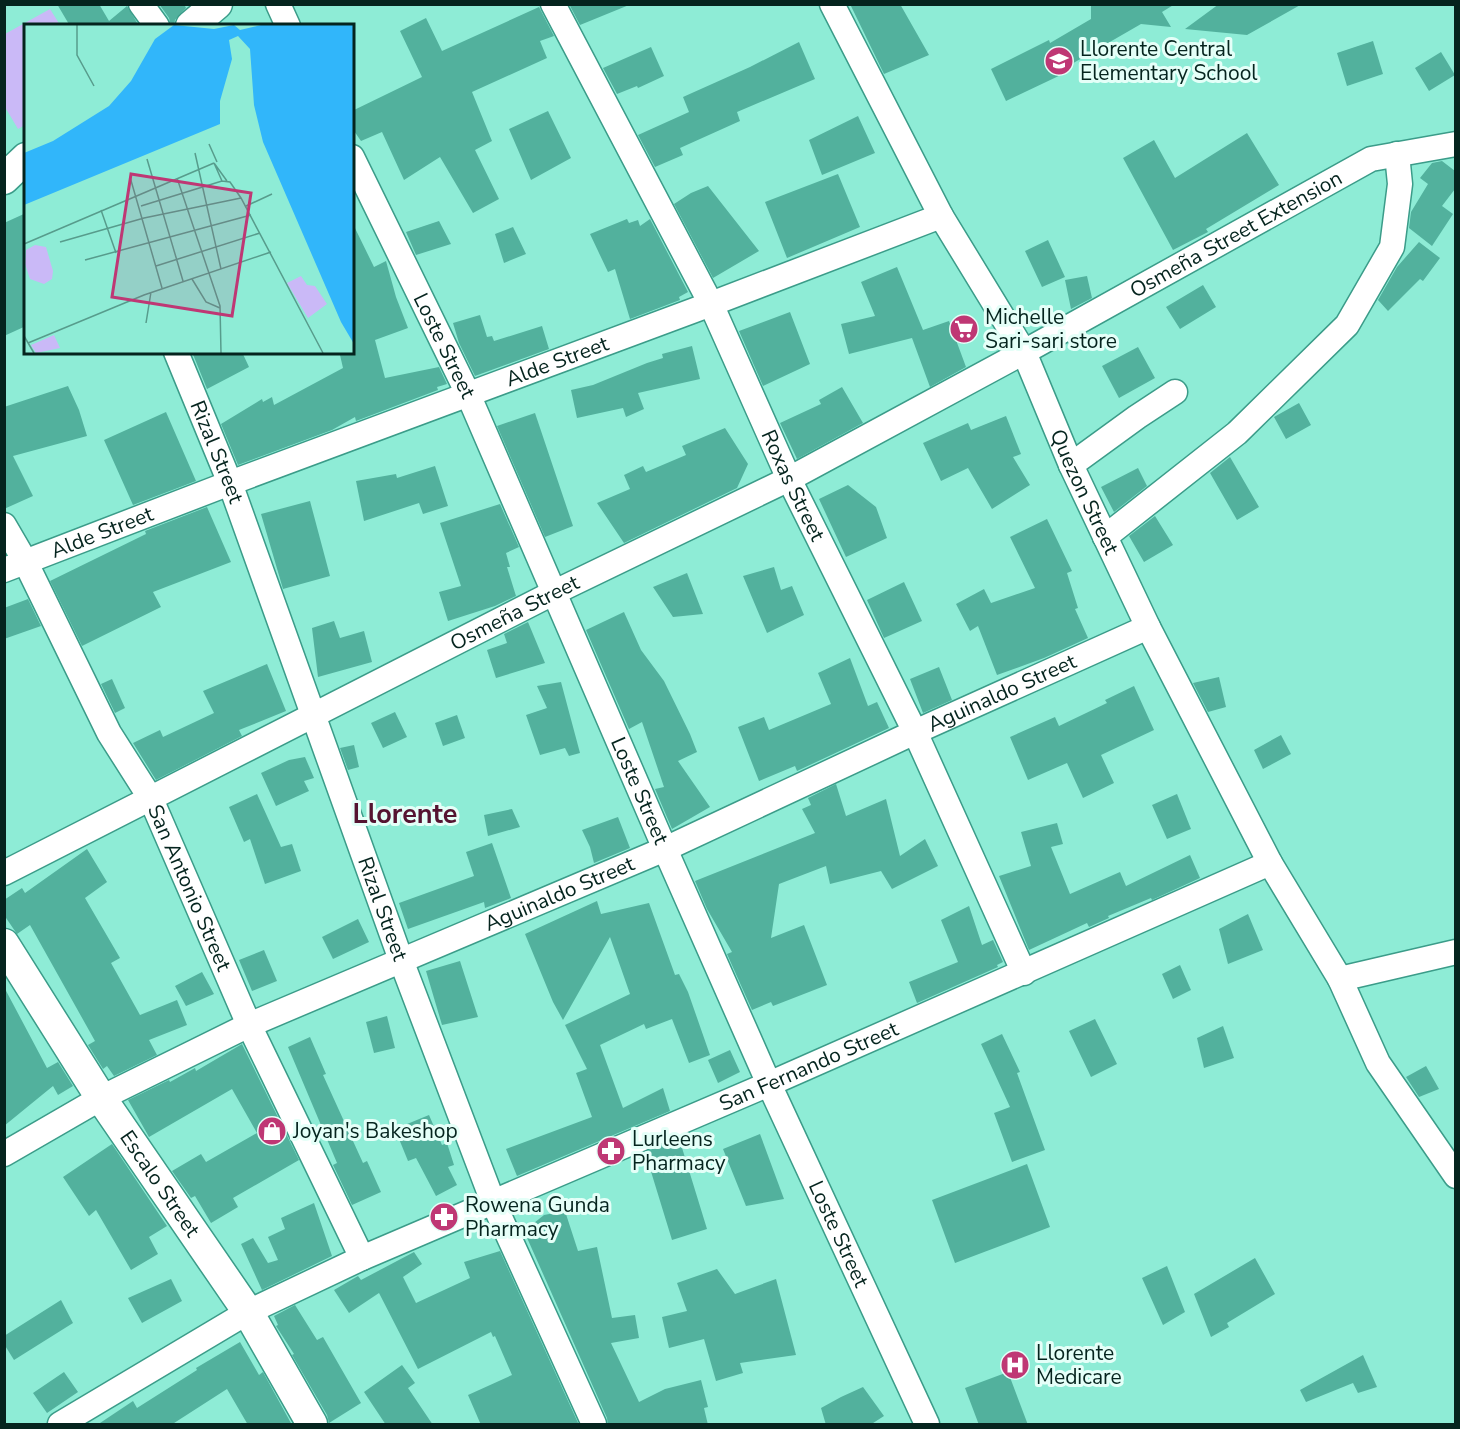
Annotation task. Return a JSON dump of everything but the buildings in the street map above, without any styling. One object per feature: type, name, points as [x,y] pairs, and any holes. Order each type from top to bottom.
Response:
[{"type":"street","points":[[141,4],[156,24]]},
{"type":"street","points":[[193,24],[217,4]]},
{"type":"street","points":[[278,4],[287,24]]},
{"type":"street","name":"Roxas Street","points":[[553,4],[711,304],[789,479],[915,732],[1024,973]]},
{"type":"street","name":"Quezon Street","points":[[832,4],[941,216],[1024,352],[1071,465],[1148,627],[1270,863],[1340,979],[1378,1063],[1455,1176]]},
{"type":"street","name":"Osmeña Street Extension","points":[[1024,352],[1371,159],[1455,144]]},
{"type":"street","points":[[1105,537],[1237,433],[1347,325],[1392,247],[1400,184],[1397,154]]},
{"type":"street","points":[[4,179],[24,160]]},
{"type":"street","name":"Loste Street","points":[[354,161],[468,394],[664,849],[927,1425]]},
{"type":"street","name":"Alde Street","points":[[15,565],[941,216]]},
{"type":"street","name":"Osmeña Street","points":[[4,873],[553,593],[789,479],[1024,352]]},
{"type":"street","name":"Rizal Street","points":[[177,354],[230,483],[400,960],[494,1202],[594,1425]]},
{"type":"street","points":[[1071,465],[1176,392]]},
{"type":"street","name":"San Antonio Street","points":[[4,525],[15,565],[109,733],[151,799],[249,1025],[362,1258]]},
{"type":"street","name":"Aguinaldo Street","points":[[4,1154],[101,1098],[249,1025],[664,849],[1148,627]]},
{"type":"street","name":"San Fernando Street","points":[[60,1425],[248,1312],[362,1258],[770,1084],[1270,863]]},
{"type":"street","name":"Escalo Street","points":[[4,945],[101,1098],[248,1312],[312,1425]]},
{"type":"street","points":[[1340,979],[1455,952]]},
{"type":"shaded area","points":[[50,9],[59,24],[24,24],[24,126],[18,129],[5,107],[5,34]]},
{"type":"place","name":"Llorente Central Elementary School","points":[[1059,61]]},
{"type":"place","name":"Michelle Sari-sari store","points":[[964,329]]},
{"type":"place","name":"Joyan's Bakeshop","points":[[272,1131]]},
{"type":"place","name":"Lurleens Pharmacy","points":[[611,1151]]},
{"type":"place","name":"Rowena Gunda Pharmacy","points":[[444,1217]]},
{"type":"place","name":"Llorente Medicare","points":[[1015,1365]]},
{"type":"district","name":"Llorente","points":[[405,814]]}]
